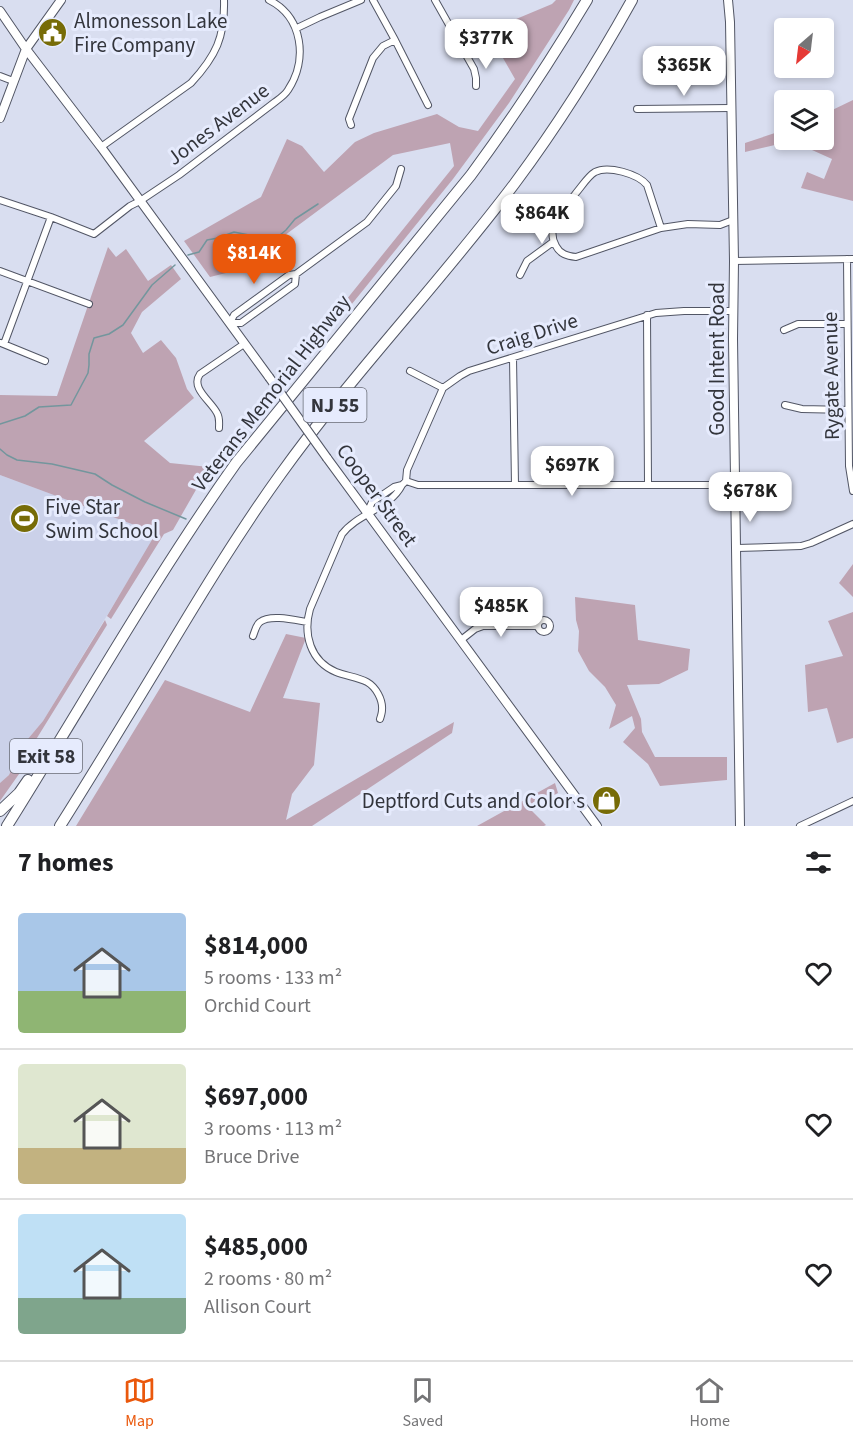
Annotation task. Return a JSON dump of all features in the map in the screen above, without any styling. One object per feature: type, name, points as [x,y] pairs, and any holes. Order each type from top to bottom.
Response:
[{"type":"highway","name":"Veterans Memorial Highway","points":[[7,826],[204,509],[236,463],[471,175],[534,86],[587,0]]},
{"type":"highway","name":"NJ 55","points":[[60,826],[231,548],[280,475],[515,183],[565,111],[632,0]]},
{"type":"highway","name":"Exit 58","points":[[0,811],[25,785],[87,696]]},
{"type":"main road","points":[[0,118],[26,49],[61,0]]},
{"type":"main road","name":"Good Intent Road","points":[[728,0],[734,220],[740,826]]},
{"type":"main road","name":"Cooper Street","points":[[0,11],[597,826]]},
{"type":"street","points":[[101,147],[184,88],[203,70],[216,50],[220,38],[223,27],[224,0]]},
{"type":"street","points":[[269,0],[284,11],[297,28],[361,0]]},
{"type":"street","points":[[372,0],[428,105]]},
{"type":"street","points":[[435,0],[474,69],[476,86]]},
{"type":"street","name":"Jones Avenue","points":[[51,217],[94,234],[130,206],[188,168],[288,91],[299,64],[301,48],[297,28]]},
{"type":"street","points":[[351,125],[349,119],[373,58],[383,46],[395,40]]},
{"type":"street","points":[[0,76],[14,81]]},
{"type":"street","points":[[637,110],[731,108]]},
{"type":"street","points":[[230,323],[234,315],[289,275],[296,274],[366,222],[396,186],[401,169]]},
{"type":"street","points":[[661,228],[647,185],[643,180],[632,174],[606,169],[594,172],[589,177],[557,217],[552,229],[553,242],[558,250],[563,254],[576,257],[661,228],[688,224],[720,225],[734,220]]},
{"type":"street","points":[[0,200],[51,217],[2,343],[45,361]]},
{"type":"street","points":[[520,275],[527,261],[553,242]]},
{"type":"street","points":[[734,261],[850,260]]},
{"type":"street","name":"Rygate Avenue","points":[[850,260],[847,324],[848,410],[849,466],[853,491]]},
{"type":"street","points":[[0,271],[89,304]]},
{"type":"street","points":[[230,323],[241,322],[295,284],[296,274]]},
{"type":"street","name":"Craig Drive","points":[[443,388],[460,376],[647,315],[684,311],[734,311]]},
{"type":"street","points":[[647,315],[648,484]]},
{"type":"street","points":[[784,330],[798,324],[847,324]]},
{"type":"street","points":[[219,428],[219,416],[200,390],[197,380],[200,374],[244,344]]},
{"type":"street","points":[[513,358],[515,485]]},
{"type":"street","points":[[404,483],[407,470],[443,388],[410,371]]},
{"type":"street","points":[[784,405],[802,409],[848,410]]},
{"type":"street","points":[[380,719],[382,710],[377,692],[367,682],[330,669],[316,656],[309,641],[307,622],[310,609],[342,534],[367,513],[372,502],[394,487],[404,483],[418,485],[736,484]]},
{"type":"street","points":[[737,548],[801,546],[853,524]]},
{"type":"street","points":[[253,636],[255,628],[267,619],[307,622]]},
{"type":"street","points":[[461,640],[483,626],[538,626]]},
{"type":"street","points":[[801,826],[853,801]]},
{"type":"shaded area","points":[[556,0],[574,0],[509,103],[453,179],[343,315],[338,310],[454,166],[450,143],[393,155],[238,270],[210,277],[184,241],[261,197],[287,139],[302,146],[324,172],[355,142],[374,133],[437,114],[459,127],[478,131],[515,79],[484,25],[509,22],[552,4]]},
{"type":"shaded area","points":[[853,100],[853,201],[801,188],[807,172],[824,179],[832,159],[812,150],[834,150],[834,109]]},
{"type":"shaded area","points":[[774,133],[774,145],[745,152],[745,143]]},
{"type":"shaded area","points":[[108,247],[116,257],[126,249],[148,281],[171,265],[181,279],[142,312],[131,333],[143,353],[161,340],[176,358],[187,389],[194,398],[144,441],[170,463],[209,467],[173,530],[164,534],[111,619],[107,616],[156,533],[0,475],[0,395],[57,396]]},
{"type":"shaded area","points":[[0,475],[157,533],[43,721],[22,746],[9,775],[0,783]]},
{"type":"shaded area","points":[[853,564],[853,597],[839,583]]},
{"type":"shaded area","points":[[575,597],[635,605],[638,640],[690,649],[688,670],[659,684],[627,685],[641,719],[642,732],[655,757],[727,757],[727,780],[660,786],[648,764],[623,742],[635,728],[632,716],[609,729],[616,705],[605,687],[589,671],[578,651],[579,631]]},
{"type":"shaded area","points":[[853,612],[853,738],[837,743],[827,708],[808,712],[805,665],[843,656],[828,621]]},
{"type":"shaded area","points":[[105,620],[107,625],[32,746],[31,757],[0,801],[0,783],[9,775],[22,746],[43,721]]},
{"type":"shaded area","points":[[286,634],[306,638],[283,698],[320,703],[314,765],[292,794],[286,820],[454,722],[452,733],[312,826],[76,826],[165,680],[250,712]]},
{"type":"shaded area","points":[[555,783],[558,793],[529,808],[546,825],[477,826]]},
{"type":"waterway","points":[[188,255],[199,252],[207,240],[234,232],[265,241],[274,240],[295,219],[318,204]]},
{"type":"waterway","points":[[0,424],[25,416],[39,407],[71,405],[88,373],[89,354],[94,338],[109,334],[123,325],[152,285],[175,265]]},
{"type":"waterway","points":[[0,449],[17,460],[52,464],[95,474],[145,502],[186,519]]},
{"type":"place","name":"Almonesson Lake Fire Company","points":[[53,33]]},
{"type":"place","name":"Five Star Swim School","points":[[24,519]]},
{"type":"place","name":"Deptford Cuts and Color s","points":[[606,801]]}]
